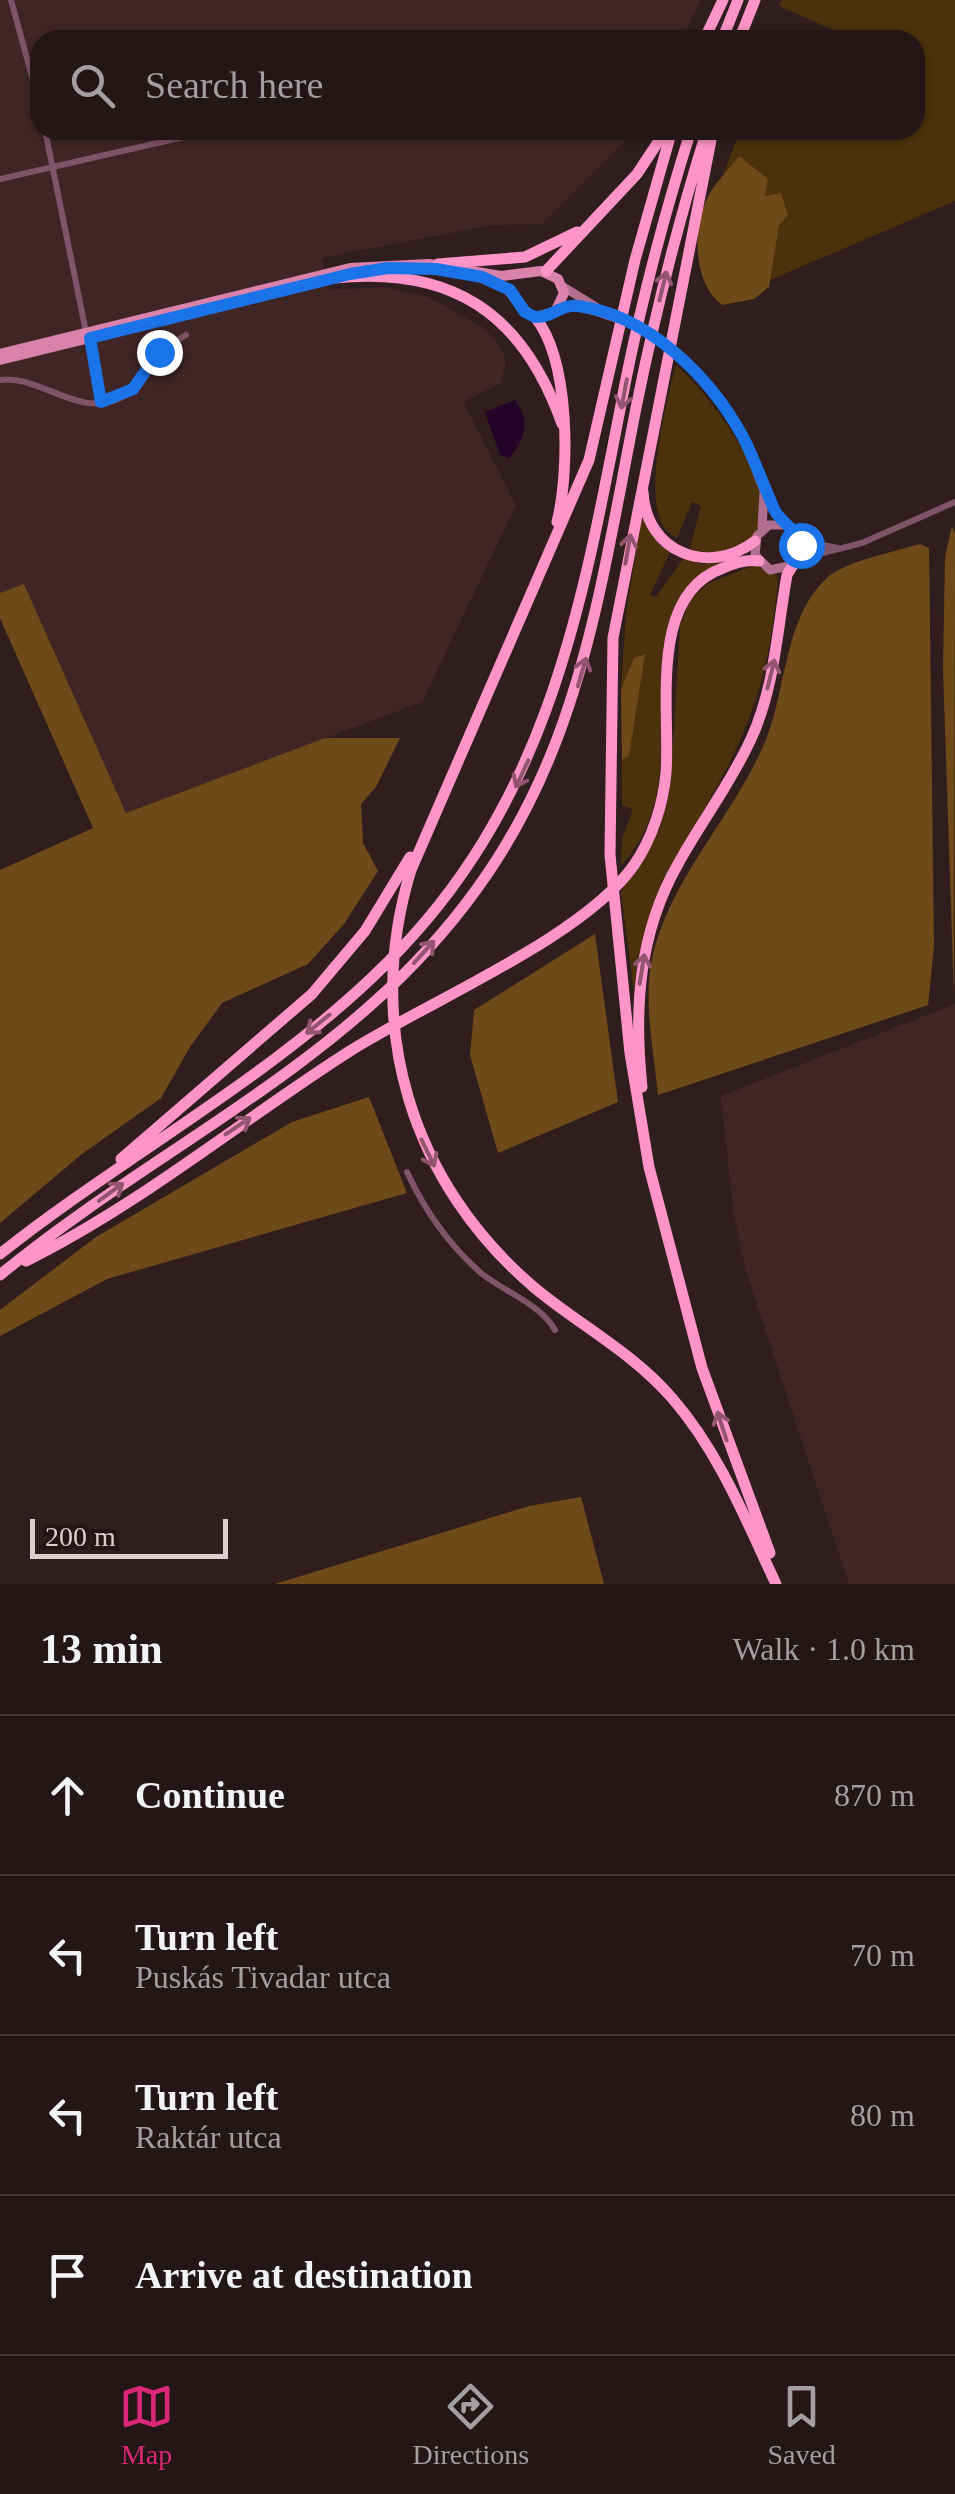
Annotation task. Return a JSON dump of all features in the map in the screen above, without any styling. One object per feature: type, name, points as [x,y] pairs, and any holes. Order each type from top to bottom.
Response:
[{"type":"highway","points":[[709,30],[723,0]]},
{"type":"highway","points":[[726,30],[738,0]]},
{"type":"highway","points":[[743,30],[754,0]]},
{"type":"highway","points":[[546,272],[637,174],[662,140]]},
{"type":"highway","points":[[667,140],[635,260],[597,435],[411,870],[396,929],[391,997],[397,1061],[422,1143],[458,1205],[499,1256],[538,1291],[623,1352],[674,1400],[714,1458],[779,1583]]},
{"type":"highway","points":[[0,1254],[288,1048],[354,994],[434,912],[504,808],[544,724],[569,648],[644,295],[688,140]]},
{"type":"highway","points":[[2,1273],[368,1007],[457,914],[512,833],[548,767],[580,680],[604,582],[656,314],[707,140]]},
{"type":"highway","points":[[708,140],[613,638],[608,750],[614,900],[642,1136],[702,1368],[779,1583]]},
{"type":"highway","points":[[438,264],[525,257],[561,242],[585,226]]},
{"type":"highway","points":[[334,278],[404,276],[452,290],[474,302],[505,326],[530,355],[548,385],[562,424]]},
{"type":"highway","points":[[535,317],[544,328],[562,424],[564,491],[548,555]]},
{"type":"highway","points":[[643,468],[650,525],[669,548],[702,558],[738,552],[758,535]]},
{"type":"highway","points":[[2,1273],[56,1246],[350,1051],[591,910],[634,864],[650,837],[663,794],[670,653],[678,611],[692,589],[725,566],[759,561]]},
{"type":"highway","points":[[642,1136],[638,1006],[648,940],[675,868],[751,738],[770,680],[787,575],[795,562]]},
{"type":"highway","points":[[94,1185],[312,994],[373,919],[433,814]]},
{"type":"main road","points":[[0,357],[332,271],[390,264],[438,264],[501,276],[546,272],[562,286],[563,300],[555,312],[535,317],[521,308],[517,298],[482,277],[436,269],[367,270],[88,335]]},
{"type":"main road","points":[[517,298],[525,276]]},
{"type":"street","points":[[11,0],[30,69]]},
{"type":"street","points":[[47,140],[101,402]]},
{"type":"street","points":[[0,179],[54,170],[174,140]]},
{"type":"street","points":[[562,286],[653,336],[682,360],[724,408],[777,515],[811,546],[844,548]]},
{"type":"street","points":[[555,312],[566,306],[578,306],[611,316]]},
{"type":"street","points":[[0,380],[19,381],[63,398],[101,402],[133,389],[159,352],[186,334]]},
{"type":"street","points":[[763,486],[759,561],[775,571],[844,548],[955,502]]},
{"type":"street","points":[[758,535],[773,524],[787,525]]},
{"type":"street","points":[[795,562],[800,540]]},
{"type":"street","points":[[406,1172],[425,1207],[458,1251],[499,1287],[546,1318],[554,1330]]},
{"type":"shaded area","points":[[0,0],[700,0],[686,30],[30,30],[30,140],[626,140],[542,224],[492,225],[321,258],[330,290],[383,287],[428,297],[484,328],[501,348],[506,362],[501,383],[463,402],[516,505],[422,702],[126,813],[24,584],[0,593]]},
{"type":"shaded area","points":[[782,0],[955,0],[955,201],[770,280],[781,193],[764,197],[739,156],[721,181],[736,140],[925,140],[925,30],[833,30],[779,6]]},
{"type":"shaded area","points":[[739,156],[768,179],[765,196],[781,193],[788,215],[779,225],[769,287],[754,299],[722,305],[701,271],[699,228],[709,195]]},
{"type":"shaded area","points":[[676,364],[726,424],[756,478],[762,504],[759,527],[743,544],[730,550],[690,549],[701,506],[692,502],[677,538],[664,527],[657,509],[657,458]]},
{"type":"shaded area","points":[[515,400],[523,415],[524,429],[509,458],[500,455],[485,412]]},
{"type":"shaded area","points":[[643,510],[658,540],[670,552],[650,595],[656,597],[683,559],[702,564],[734,559],[695,582],[673,615],[664,653],[658,786],[646,828],[621,865],[622,839],[633,809],[622,805],[622,760],[629,756],[644,654],[634,658],[621,689],[626,613]]},
{"type":"shaded area","points":[[952,526],[954,997],[943,669],[945,557]]},
{"type":"shaded area","points":[[920,544],[929,548],[934,946],[928,1005],[658,1095],[650,1027],[652,959],[673,900],[754,766],[767,737],[803,611],[814,593],[836,572]]},
{"type":"shaded area","points":[[755,565],[778,576],[762,680],[724,773],[661,889],[640,954],[634,993],[621,892],[661,826],[671,778],[680,627],[689,601],[707,584]]},
{"type":"shaded area","points":[[24,584],[126,813],[325,738],[400,738],[376,787],[361,804],[363,843],[378,871],[344,924],[308,964],[222,1003],[190,1047],[161,1098],[82,1154],[0,1223],[0,870],[93,828],[0,618],[0,593]]},
{"type":"shaded area","points":[[645,654],[629,756],[622,760],[621,689],[634,658]]},
{"type":"shaded area","points":[[595,934],[618,1102],[498,1153],[470,1055],[474,1010]]},
{"type":"shaded area","points":[[955,1004],[955,1584],[849,1584],[746,1271],[734,1216],[721,1096]]},
{"type":"shaded area","points":[[369,1097],[407,1193],[107,1279],[0,1336],[0,1310],[96,1237],[292,1122]]},
{"type":"shaded area","points":[[581,1497],[604,1584],[275,1584],[529,1506]]},
{"type":"route","points":[[159,352],[133,389],[120,398],[101,402],[90,338],[367,270],[436,269],[482,277],[510,290],[525,312],[535,317],[549,316],[566,306],[588,308],[653,336],[702,380],[744,439],[777,515],[794,530],[801,545]]}]
